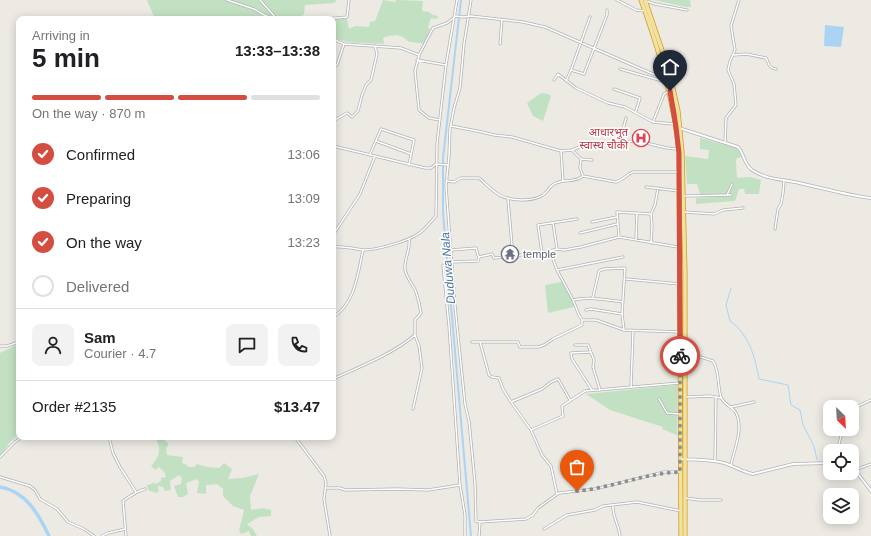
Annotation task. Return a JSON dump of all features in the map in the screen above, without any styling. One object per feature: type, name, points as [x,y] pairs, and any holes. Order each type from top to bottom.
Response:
[{"type":"highway","points":[[641,0],[668,82],[676,126],[679,172],[680,414],[683,459]]},
{"type":"highway","points":[[645,0],[665,59],[676,103],[680,129],[684,196],[685,396],[681,536]]},
{"type":"highway","points":[[683,472],[685,536]]},
{"type":"street","points":[[227,0],[254,9],[267,16]]},
{"type":"street","points":[[260,0],[273,16]]},
{"type":"street","points":[[336,18],[347,17],[349,0]]},
{"type":"street","points":[[336,247],[343,246],[363,250],[410,239],[419,234],[436,216],[436,164],[441,102],[457,0]]},
{"type":"street","points":[[471,0],[464,44],[460,88],[454,108],[451,126],[446,182],[465,404],[469,421],[476,521],[526,519],[557,494],[598,489],[664,472],[683,472]]},
{"type":"street","points":[[617,0],[636,10],[645,12]]},
{"type":"street","points":[[645,0],[655,4],[687,10]]},
{"type":"street","points":[[725,143],[726,118],[736,105],[734,84],[728,70],[730,61],[734,55],[735,45],[731,26],[739,0]]},
{"type":"street","points":[[571,70],[584,74],[607,15],[607,10]]},
{"type":"street","points":[[440,120],[429,118],[418,110],[415,72],[419,55],[433,28],[447,23],[456,16],[502,20],[546,27],[653,74],[666,77]]},
{"type":"street","points":[[566,80],[590,17]]},
{"type":"street","points":[[500,44],[502,20]]},
{"type":"street","points":[[336,40],[344,44],[401,48],[419,55]]},
{"type":"street","points":[[336,65],[344,44]]},
{"type":"street","points":[[336,119],[347,113],[352,117],[358,111],[362,95],[366,85],[371,80],[377,59],[375,46]]},
{"type":"street","points":[[734,55],[746,54],[766,58],[768,65],[776,69]]},
{"type":"street","points":[[417,60],[446,65]]},
{"type":"street","points":[[620,69],[668,82]]},
{"type":"street","points":[[554,80],[558,74],[576,88],[608,103],[636,111],[653,122],[676,126],[680,129],[738,146],[744,154],[747,166],[750,170],[767,178],[797,182],[826,190],[871,198]]},
{"type":"street","points":[[614,90],[640,98],[636,111]]},
{"type":"street","points":[[653,122],[664,94],[670,91]]},
{"type":"street","points":[[620,141],[626,118]]},
{"type":"street","points":[[451,126],[494,135],[512,137],[561,151],[572,150],[589,143],[620,141],[638,141],[666,148],[678,149]]},
{"type":"street","points":[[370,155],[381,129],[414,140],[409,165]]},
{"type":"street","points":[[376,141],[411,154]]},
{"type":"street","points":[[336,148],[409,165],[431,168],[436,164],[448,164]]},
{"type":"street","points":[[572,150],[581,159],[592,160]]},
{"type":"street","points":[[561,151],[563,181]]},
{"type":"street","points":[[336,230],[360,194],[375,156]]},
{"type":"street","points":[[581,159],[580,168],[583,176]]},
{"type":"street","points":[[446,182],[454,182],[461,178],[479,178],[496,193],[508,199],[527,200],[544,195],[553,185],[563,181],[578,180],[583,176],[616,182],[621,181],[627,174],[633,172],[679,172]]},
{"type":"street","points":[[775,229],[778,209],[781,204],[784,181]]},
{"type":"street","points":[[727,195],[732,184]]},
{"type":"street","points":[[646,187],[679,191]]},
{"type":"street","points":[[651,243],[651,214],[655,205],[658,188]]},
{"type":"street","points":[[684,196],[731,195]]},
{"type":"street","points":[[508,199],[513,256]]},
{"type":"street","points":[[684,212],[714,214],[724,210],[742,208]]},
{"type":"street","points":[[619,237],[616,217],[617,212],[651,214]]},
{"type":"street","points":[[636,240],[637,213]]},
{"type":"street","points":[[592,222],[616,217]]},
{"type":"street","points":[[542,253],[538,225],[577,219]]},
{"type":"street","points":[[553,223],[557,249]]},
{"type":"street","points":[[580,233],[617,224]]},
{"type":"street","points":[[452,262],[478,261],[479,257],[490,254],[492,254],[494,258],[542,253],[557,249],[564,250],[582,248],[619,237],[679,248]]},
{"type":"street","points":[[410,239],[406,260],[406,272],[416,292],[421,313],[415,320],[415,335],[419,346],[422,368],[413,409]]},
{"type":"street","points":[[451,250],[476,248],[479,257]]},
{"type":"street","points":[[336,315],[344,308],[350,299],[363,250]]},
{"type":"street","points":[[472,342],[518,342],[520,347],[541,346],[573,328],[582,325],[582,320],[557,270],[550,251]]},
{"type":"street","points":[[557,270],[622,257]]},
{"type":"street","points":[[443,266],[453,366],[460,485],[465,515],[466,536]]},
{"type":"street","points":[[593,298],[599,270],[625,268],[622,314],[624,330]]},
{"type":"street","points":[[625,279],[680,284]]},
{"type":"street","points":[[573,300],[593,298],[623,302]]},
{"type":"street","points":[[586,310],[591,309],[622,314]]},
{"type":"street","points":[[582,320],[596,320],[624,330],[680,332]]},
{"type":"street","points":[[632,387],[633,331]]},
{"type":"street","points":[[336,378],[377,360],[402,345],[415,335]]},
{"type":"street","points":[[480,342],[489,375],[499,378],[503,389],[531,430],[542,454],[551,466],[557,494]]},
{"type":"street","points":[[0,346],[7,346],[16,343]]},
{"type":"street","points":[[575,345],[588,345],[594,360],[594,367],[600,390]]},
{"type":"street","points":[[590,352],[571,353],[572,359],[592,390]]},
{"type":"street","points":[[684,355],[698,355],[713,361],[718,370],[721,398]]},
{"type":"street","points":[[511,402],[542,390],[551,382],[558,379],[570,400]]},
{"type":"street","points":[[531,430],[562,416],[562,406],[586,391],[680,383]]},
{"type":"street","points":[[685,396],[721,398],[736,412],[739,428],[738,440],[731,465]]},
{"type":"street","points":[[715,461],[716,397]]},
{"type":"street","points":[[659,399],[667,414],[680,414]]},
{"type":"street","points":[[859,406],[871,400]]},
{"type":"street","points":[[731,407],[754,402]]},
{"type":"street","points":[[0,457],[18,440]]},
{"type":"street","points":[[110,440],[113,453],[120,467],[136,492]]},
{"type":"street","points":[[296,440],[324,476],[326,488],[324,500],[328,516],[330,536]]},
{"type":"street","points":[[683,459],[715,461],[731,465],[747,473],[753,474],[793,464],[823,462]]},
{"type":"street","points":[[859,468],[871,464]]},
{"type":"street","points":[[859,475],[871,491]]},
{"type":"street","points":[[0,477],[30,486],[35,490],[40,499],[57,509],[68,522],[84,529],[94,536]]},
{"type":"street","points":[[326,488],[340,488],[345,490],[428,490],[460,485]]},
{"type":"street","points":[[126,536],[123,501],[136,492],[144,489]]},
{"type":"street","points":[[685,498],[721,500]]},
{"type":"street","points":[[544,529],[568,515],[595,510],[603,506],[637,502],[681,511]]},
{"type":"street","points":[[613,506],[620,536]]},
{"type":"street","points":[[479,536],[480,522]]},
{"type":"street","points":[[102,536],[108,532],[125,529]]},
{"type":"green space","points":[[147,0],[337,0],[334,3],[305,5],[304,14],[301,16],[154,16]]},
{"type":"green space","points":[[383,0],[395,2],[396,0],[423,1],[422,11],[438,16],[437,19],[431,18],[428,27],[430,29],[424,44],[409,42],[403,37],[396,35],[383,38],[384,44],[348,42],[336,39],[336,19],[347,19],[349,29],[355,26],[369,27],[370,22],[375,21]]},
{"type":"green space","points":[[654,0],[690,0],[691,7],[686,7]]},
{"type":"green space","points":[[541,93],[551,96],[543,121],[533,116],[527,103]]},
{"type":"green space","points":[[700,138],[737,148],[742,157],[737,158],[736,161],[737,178],[750,177],[761,180],[759,194],[745,194],[744,189],[739,189],[735,201],[696,204],[696,198],[732,196],[733,194],[700,194],[697,184],[687,184],[685,156],[708,159],[709,150],[700,149]]},
{"type":"green space","points":[[562,282],[574,301],[574,307],[548,313],[545,285]]},
{"type":"green space","points":[[16,345],[16,437],[9,443],[0,457],[0,353]]},
{"type":"green space","points":[[677,385],[677,435],[662,429],[663,427],[610,410],[586,394]]},
{"type":"green space","points":[[156,440],[165,440],[168,443],[166,448],[167,455],[183,457],[182,463],[188,467],[195,467],[196,464],[219,468],[224,463],[232,469],[228,479],[242,478],[259,474],[250,496],[251,510],[262,508],[271,510],[271,516],[259,517],[247,524],[253,529],[257,536],[251,536],[249,531],[242,534],[239,531],[244,510],[233,506],[223,496],[223,489],[217,484],[206,485],[206,494],[197,493],[199,482],[197,479],[186,483],[188,494],[183,497],[178,497],[174,486],[181,484],[182,478],[179,475],[170,481],[171,490],[165,491],[163,487],[158,486],[159,491],[156,493],[148,490],[147,485],[152,484],[153,482],[155,484],[161,481],[161,478],[166,477],[165,473],[159,467],[155,470],[151,466],[159,453]]},
{"type":"water","points":[[825,25],[844,27],[841,47],[824,46]]},
{"type":"waterway","name":"Duduwa Nala","points":[[461,0],[443,158],[443,213],[471,536]]},
{"type":"waterway","points":[[731,288],[726,305],[730,321],[737,326],[746,339],[753,354],[759,379],[788,385],[791,405],[800,410],[803,425],[814,446],[817,460]]},
{"type":"waterway","points":[[0,487],[9,489],[24,499],[36,512],[49,536]]},
{"type":"way so far","points":[[577,491],[595,490],[664,472],[680,472],[680,356]]},
{"type":"place","name":"आधारभुत स्वास्थ चौकी","points":[[641,138]]},
{"type":"place","name":"temple","points":[[510,254]]},
{"type":"route","points":[[670,91],[679,153],[680,356]]}]
